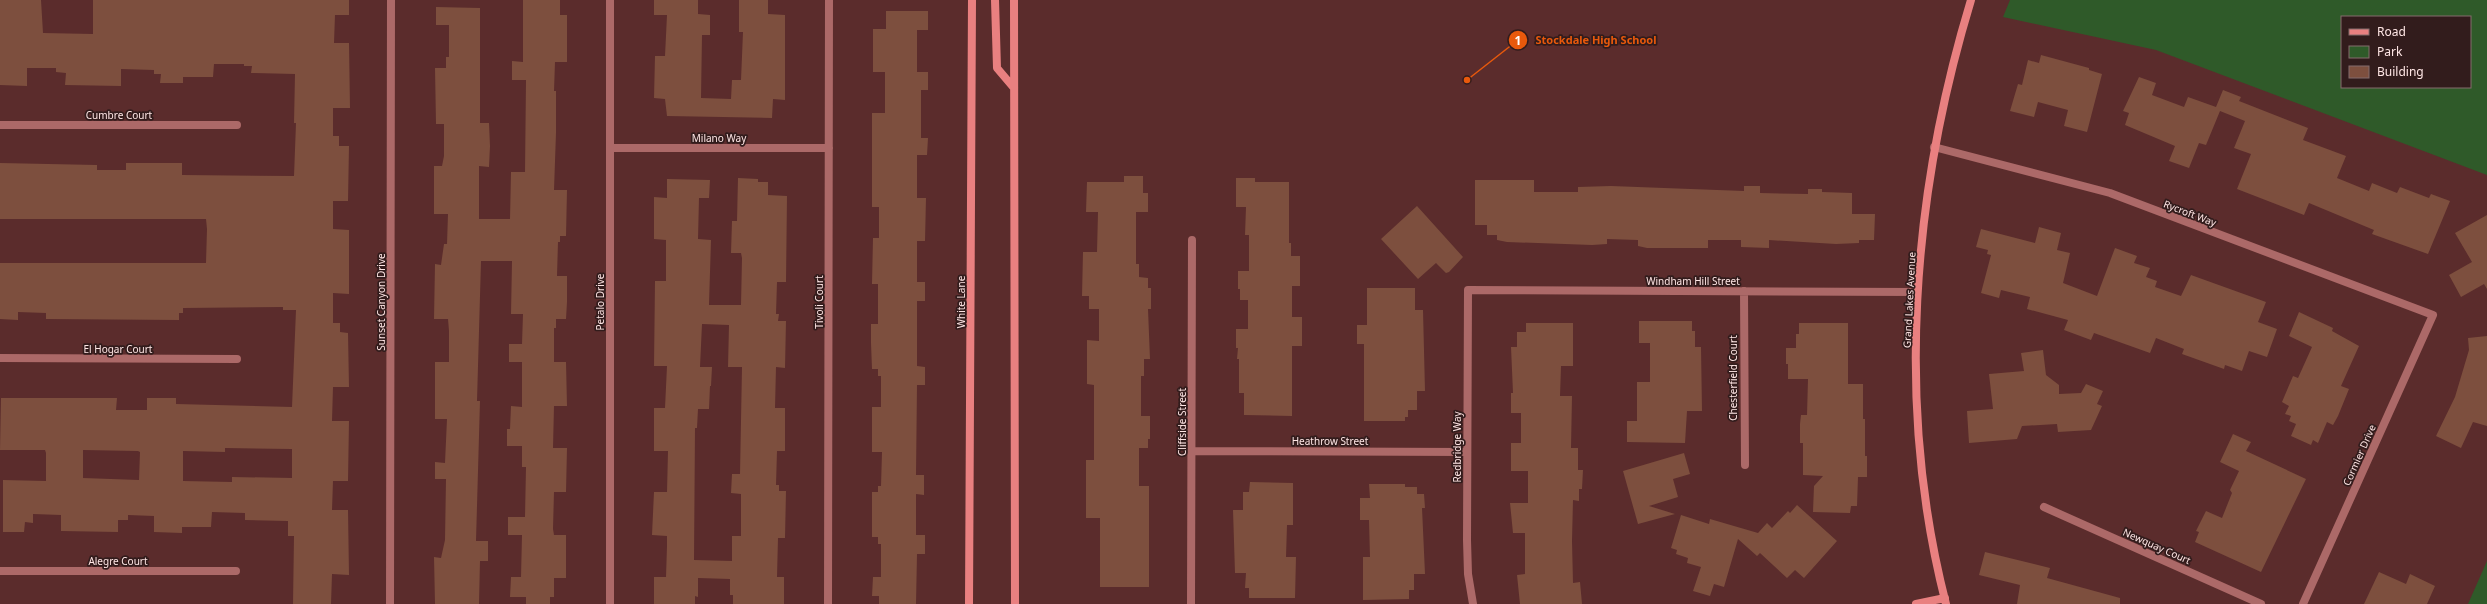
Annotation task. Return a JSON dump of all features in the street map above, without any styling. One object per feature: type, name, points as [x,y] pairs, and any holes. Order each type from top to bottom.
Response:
[{"type":"main road","name":"White Lane","points":[[969,604],[972,0]]},
{"type":"main road","points":[[994,0],[996,68],[1014,88]]},
{"type":"main road","points":[[1014,0],[1015,604]]},
{"type":"main road","name":"Grand Lakes Avenue","points":[[1945,601],[1927,501],[1920,442],[1916,363],[1917,292],[1925,206],[1934,146],[1956,52],[1971,0]]},
{"type":"main road","points":[[1916,604],[1945,601]]},
{"type":"street","name":"Sunset Canyon Drive","points":[[390,604],[391,0]]},
{"type":"street","name":"Petalo Drive","points":[[610,0],[610,604]]},
{"type":"street","name":"Tivoli Court","points":[[828,604],[829,0]]},
{"type":"street","name":"Cumbre Court","points":[[0,125],[237,125]]},
{"type":"street","name":"Rycroft Way","points":[[1934,146],[2110,194],[2433,315]]},
{"type":"street","name":"Milano Way","points":[[610,148],[829,148]]},
{"type":"street","name":"Cliffside Street","points":[[1191,604],[1192,240]]},
{"type":"street","name":"Windham Hill Street","points":[[1468,290],[1917,292]]},
{"type":"street","name":"Redbridge Way","points":[[1468,290],[1467,540],[1468,574],[1473,604]]},
{"type":"street","name":"Chesterfield Court","points":[[1744,291],[1745,465]]},
{"type":"street","name":"Cormier Drive","points":[[2303,604],[2433,315]]},
{"type":"street","name":"El Hogar Court","points":[[0,358],[237,359]]},
{"type":"street","name":"Heathrow Street","points":[[1192,451],[1467,452]]},
{"type":"street","name":"Newquay Court","points":[[2044,507],[2261,604]]},
{"type":"street","name":"Alegre Court","points":[[0,571],[236,571]]},
{"type":"green space","points":[[2010,0],[2487,0],[2487,175],[2156,50],[2003,17]]},
{"type":"green space","points":[[2487,561],[2487,604],[2468,604]]},
{"type":"building","points":[[0,0],[41,0],[43,33],[93,34],[93,0],[349,0],[349,15],[335,15],[334,43],[349,43],[350,108],[333,108],[333,136],[339,136],[339,146],[349,146],[348,201],[333,201],[333,229],[349,230],[349,294],[333,293],[333,323],[340,323],[340,332],[348,333],[349,387],[333,387],[332,421],[349,421],[348,481],[333,481],[332,510],[348,510],[349,575],[332,574],[331,604],[293,604],[294,536],[288,536],[288,521],[245,520],[245,513],[212,512],[211,527],[182,527],[182,533],[154,532],[154,516],[128,515],[128,520],[118,520],[118,532],[61,531],[61,515],[33,514],[33,523],[25,522],[24,532],[3,532],[3,480],[46,481],[46,453],[45,450],[0,450],[1,398],[117,398],[116,410],[147,410],[147,398],[176,398],[176,404],[292,407],[296,310],[283,310],[283,307],[183,308],[183,313],[179,313],[179,320],[46,319],[46,313],[18,312],[18,320],[0,319],[0,263],[206,263],[207,229],[206,219],[0,219],[0,163],[97,165],[97,170],[126,170],[126,163],[182,163],[182,175],[294,176],[296,123],[294,123],[295,74],[251,73],[252,66],[244,66],[244,64],[214,64],[213,77],[183,77],[183,83],[160,83],[161,74],[154,74],[154,70],[121,69],[121,86],[65,85],[66,73],[56,72],[56,68],[27,68],[27,86],[0,85]],"holes":[[[225,448],[292,449],[292,478],[232,477],[232,482],[183,481],[183,451],[225,452]],[[83,450],[140,452],[139,480],[83,478]]]},
{"type":"building","points":[[523,0],[560,0],[560,15],[567,15],[567,62],[555,62],[554,91],[556,91],[556,133],[554,190],[567,190],[566,236],[560,236],[560,242],[558,242],[557,276],[567,276],[567,302],[566,319],[556,319],[556,328],[554,328],[554,362],[566,362],[567,406],[554,406],[553,448],[567,448],[566,492],[554,492],[553,529],[554,535],[566,535],[566,578],[554,578],[554,597],[550,597],[550,604],[526,604],[526,597],[510,597],[511,577],[521,577],[522,535],[508,535],[508,517],[525,517],[526,467],[522,467],[522,446],[507,446],[507,429],[510,429],[511,406],[522,407],[522,362],[509,362],[509,344],[522,344],[523,314],[511,314],[512,261],[481,261],[477,401],[480,401],[476,541],[488,541],[488,561],[480,561],[479,604],[435,604],[434,557],[441,558],[445,540],[446,479],[435,479],[435,462],[445,463],[447,419],[435,419],[435,362],[449,362],[448,319],[434,319],[435,264],[441,265],[444,244],[447,244],[448,214],[434,214],[434,166],[442,166],[444,156],[444,124],[436,124],[435,68],[446,68],[446,57],[449,57],[449,25],[436,25],[436,7],[480,8],[480,123],[489,123],[490,146],[489,167],[479,166],[479,219],[510,219],[511,172],[525,172],[526,80],[512,80],[512,61],[523,62]]},
{"type":"building","points":[[654,0],[698,0],[698,14],[710,15],[710,35],[702,35],[701,98],[731,99],[732,80],[741,80],[743,32],[739,32],[739,0],[768,0],[768,14],[785,15],[785,100],[773,99],[772,118],[667,116],[665,99],[654,98],[655,56],[665,56],[667,15],[654,15]]},
{"type":"building","points":[[886,11],[928,11],[928,30],[917,30],[917,72],[928,72],[928,90],[921,90],[921,138],[928,138],[927,155],[917,155],[917,198],[926,198],[925,241],[917,241],[917,282],[925,282],[925,301],[917,301],[917,366],[925,367],[925,385],[917,385],[916,475],[924,475],[924,495],[916,494],[916,535],[925,535],[925,554],[917,554],[916,604],[879,604],[879,596],[872,596],[873,577],[881,577],[881,544],[878,544],[878,537],[872,537],[872,492],[878,492],[878,486],[881,486],[882,452],[872,452],[872,407],[881,407],[881,376],[878,376],[878,369],[872,369],[871,343],[871,324],[878,324],[878,284],[872,284],[873,238],[879,238],[879,207],[872,207],[872,113],[885,113],[885,72],[873,72],[873,29],[886,29]]},
{"type":"building","points":[[2041,55],[2089,68],[2089,70],[2102,74],[2087,132],[2064,126],[2068,110],[2038,102],[2034,117],[2010,111],[2018,84],[2022,85],[2028,60],[2039,63]]},
{"type":"building","points":[[2139,77],[2156,83],[2152,95],[2184,107],[2188,97],[2216,107],[2223,90],[2241,97],[2239,101],[2308,128],[2303,140],[2346,156],[2337,178],[2369,191],[2372,183],[2397,193],[2400,187],[2429,198],[2431,194],[2450,201],[2428,254],[2372,234],[2374,230],[2309,203],[2304,215],[2237,189],[2251,154],[2234,148],[2245,121],[2220,111],[2206,145],[2199,143],[2189,168],[2169,161],[2175,146],[2125,125],[2129,113],[2123,111]]},
{"type":"building","points":[[1124,176],[1143,176],[1143,193],[1148,193],[1148,212],[1136,212],[1136,264],[1139,264],[1139,277],[1148,278],[1148,288],[1151,288],[1151,309],[1148,309],[1150,359],[1144,359],[1144,376],[1141,376],[1141,416],[1150,416],[1150,439],[1148,439],[1148,448],[1139,448],[1139,486],[1149,486],[1149,587],[1100,587],[1100,518],[1086,518],[1086,460],[1094,460],[1094,385],[1087,384],[1087,340],[1099,341],[1099,309],[1089,309],[1089,296],[1082,296],[1083,252],[1097,252],[1098,212],[1086,212],[1087,182],[1124,182]]},
{"type":"building","points":[[738,178],[758,179],[758,182],[768,182],[768,195],[787,196],[786,282],[777,282],[776,314],[779,314],[778,321],[786,321],[785,368],[776,367],[775,408],[785,408],[785,451],[777,451],[776,485],[779,485],[779,491],[786,491],[785,538],[778,538],[777,577],[784,577],[784,604],[733,604],[733,595],[730,595],[730,579],[698,578],[698,597],[695,596],[695,604],[654,604],[654,577],[666,577],[667,536],[652,535],[654,492],[667,492],[668,451],[654,451],[654,408],[665,408],[667,366],[654,366],[655,281],[666,281],[666,240],[654,239],[654,197],[667,198],[667,179],[710,180],[709,198],[699,198],[698,239],[711,240],[709,305],[741,305],[742,258],[741,253],[731,253],[732,221],[737,221]],"holes":[[[702,324],[729,325],[728,367],[742,367],[740,474],[732,474],[731,493],[741,494],[741,536],[732,536],[732,561],[694,560],[695,428],[697,428],[698,409],[709,409],[712,367],[700,367]]]},
{"type":"building","points":[[1236,178],[1255,178],[1255,182],[1289,182],[1289,243],[1291,243],[1291,256],[1300,256],[1300,286],[1292,286],[1292,317],[1302,317],[1302,346],[1292,346],[1292,416],[1244,415],[1244,393],[1239,393],[1239,359],[1237,359],[1238,348],[1236,348],[1236,329],[1248,329],[1248,300],[1240,300],[1240,289],[1238,289],[1238,271],[1249,271],[1249,235],[1245,235],[1246,207],[1236,207]]},
{"type":"building","points":[[1475,180],[1534,180],[1534,192],[1578,192],[1578,187],[1611,186],[1744,191],[1744,186],[1760,186],[1760,193],[1808,194],[1808,189],[1822,189],[1822,192],[1852,193],[1852,214],[1875,214],[1874,240],[1859,240],[1859,243],[1836,244],[1769,240],[1769,248],[1741,247],[1741,240],[1708,240],[1708,248],[1647,248],[1638,246],[1638,240],[1607,239],[1607,244],[1592,245],[1507,242],[1497,240],[1497,235],[1487,235],[1487,225],[1475,225]]},
{"type":"building","points":[[1417,206],[1463,257],[1449,272],[1446,273],[1436,263],[1418,279],[1381,239]]},
{"type":"building","points":[[2487,215],[2487,289],[2484,284],[2461,297],[2449,275],[2472,262],[2455,233]]},
{"type":"building","points":[[2039,227],[2061,233],[2057,250],[2070,253],[2063,283],[2097,296],[2115,248],[2137,256],[2134,263],[2150,268],[2146,277],[2157,281],[2155,287],[2181,296],[2191,275],[2266,302],[2258,322],[2277,329],[2267,357],[2249,351],[2242,371],[2225,365],[2224,369],[2182,354],[2184,349],[2156,338],[2150,353],[2094,333],[2091,340],[2064,330],[2068,320],[2027,309],[2030,297],[2001,290],[1999,298],[1981,293],[1991,255],[1987,254],[1988,250],[1976,247],[1981,229],[2035,243]]},
{"type":"building","points":[[1367,288],[1415,288],[1415,310],[1423,310],[1425,391],[1417,391],[1417,410],[1408,410],[1408,417],[1405,417],[1405,421],[1364,421],[1364,344],[1357,344],[1357,325],[1367,325]]},
{"type":"building","points":[[2299,312],[2333,328],[2332,331],[2359,346],[2341,386],[2349,389],[2338,416],[2333,425],[2327,422],[2318,443],[2313,440],[2311,445],[2291,436],[2296,424],[2289,421],[2291,416],[2285,414],[2289,406],[2282,402],[2293,376],[2298,378],[2312,347],[2289,336]]},
{"type":"building","points":[[1639,321],[1692,321],[1692,331],[1695,331],[1695,347],[1701,347],[1702,411],[1687,411],[1685,443],[1627,442],[1627,421],[1637,421],[1637,382],[1650,382],[1650,343],[1639,343]]},
{"type":"building","points":[[1526,323],[1573,323],[1573,366],[1561,366],[1560,396],[1572,396],[1571,448],[1578,448],[1578,470],[1583,470],[1582,489],[1579,489],[1579,501],[1573,500],[1572,541],[1573,583],[1580,582],[1582,604],[1520,604],[1517,575],[1525,574],[1525,533],[1513,533],[1510,503],[1528,503],[1528,471],[1511,471],[1511,443],[1521,443],[1521,413],[1511,413],[1511,393],[1513,393],[1511,347],[1517,347],[1517,332],[1526,332]]},
{"type":"building","points":[[1799,323],[1848,323],[1848,384],[1863,384],[1865,456],[1867,456],[1867,477],[1858,477],[1857,506],[1851,506],[1850,513],[1813,512],[1814,486],[1823,476],[1803,475],[1803,443],[1800,443],[1800,424],[1801,415],[1807,415],[1808,379],[1788,379],[1788,364],[1786,364],[1786,348],[1796,348],[1796,334],[1799,334]]},
{"type":"building","points":[[2487,336],[2487,426],[2473,422],[2461,448],[2436,436],[2455,397],[2469,350],[2468,338]]},
{"type":"building","points":[[2043,350],[2046,375],[2059,385],[2059,394],[2081,393],[2086,384],[2103,391],[2097,404],[2102,406],[2091,430],[2058,432],[2057,424],[2022,426],[2017,439],[1969,443],[1967,411],[1993,409],[1989,374],[2024,371],[2021,353]]},
{"type":"building","points":[[2233,434],[2251,442],[2246,451],[2306,479],[2261,572],[2195,542],[2199,532],[2196,531],[2206,511],[2222,518],[2232,493],[2230,490],[2239,471],[2220,462]]},
{"type":"building","points":[[1684,453],[1690,474],[1673,479],[1678,497],[1649,506],[1675,514],[1638,524],[1623,471]]},
{"type":"building","points":[[1250,482],[1293,483],[1293,525],[1287,525],[1286,557],[1296,557],[1295,598],[1249,598],[1249,588],[1245,588],[1246,573],[1235,573],[1233,510],[1243,510],[1243,492],[1249,492]]},
{"type":"building","points":[[1369,484],[1405,484],[1405,487],[1417,487],[1417,494],[1424,494],[1425,508],[1422,508],[1425,574],[1414,574],[1414,590],[1409,590],[1409,599],[1363,600],[1363,557],[1370,557],[1369,520],[1360,520],[1360,498],[1370,498]]},
{"type":"building","points":[[1797,505],[1837,541],[1804,578],[1795,570],[1787,578],[1760,553],[1757,556],[1738,539],[1724,587],[1714,584],[1710,596],[1693,591],[1701,567],[1687,563],[1688,558],[1676,554],[1677,550],[1671,548],[1681,515],[1709,524],[1710,519],[1758,533],[1767,523],[1772,528],[1788,511],[1790,513]]},
{"type":"building","points":[[1985,552],[2050,568],[2047,578],[2120,598],[2120,604],[2017,604],[2020,585],[1979,575]]},
{"type":"building","points":[[2379,572],[2406,584],[2410,574],[2435,586],[2427,604],[2364,604]]},
{"type":"place","name":"Stockdale High School","points":[[1467,80]]}]
